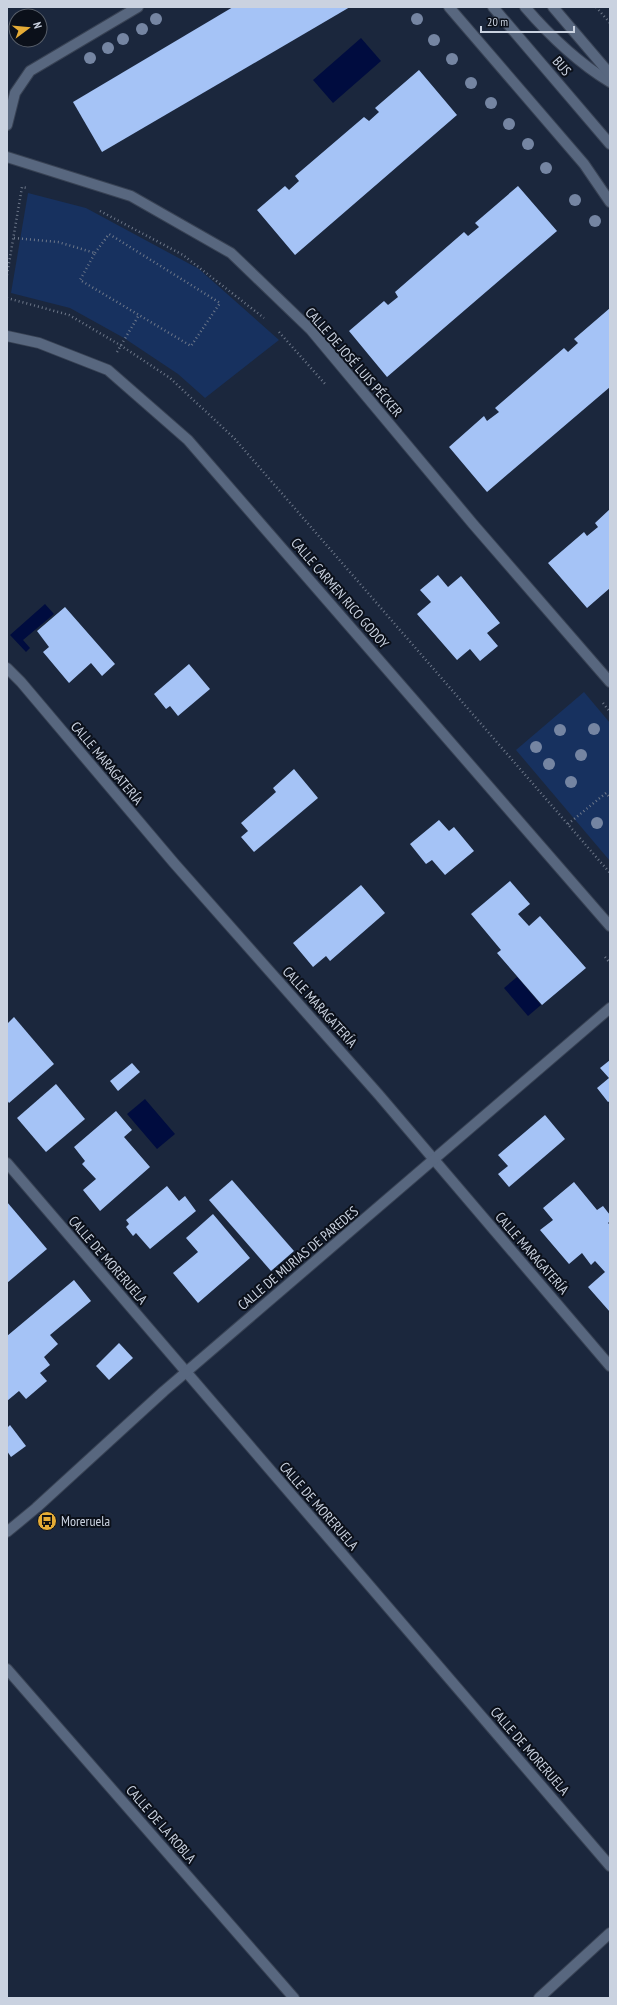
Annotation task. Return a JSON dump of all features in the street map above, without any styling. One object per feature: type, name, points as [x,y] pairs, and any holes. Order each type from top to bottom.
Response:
[{"type":"street","points":[[7,125],[15,93],[30,71],[138,7]]},
{"type":"street","points":[[449,7],[584,164],[610,202]]},
{"type":"street","name":"BUS","points":[[493,7],[610,144]]},
{"type":"street","points":[[525,7],[555,40],[576,59],[610,82]]},
{"type":"street","points":[[553,7],[610,74]]},
{"type":"street","name":"CALLE DE JOSÉ LUIS PÉCKER","points":[[7,157],[131,196],[231,253],[310,330],[473,524],[610,682]]},
{"type":"street","name":"CALLE CARMEN RICO GODOY","points":[[7,336],[39,343],[108,370],[188,440],[610,926]]},
{"type":"street","name":"CALLE MARAGATERÍA","points":[[7,668],[22,682],[174,863],[434,1160],[610,1366]]},
{"type":"street","name":"CALLE DE MURIAS DE PAREDES","points":[[7,1532],[186,1372],[610,1008]]},
{"type":"street","name":"CALLE DE MORERUELA","points":[[7,1163],[610,1866]]},
{"type":"street","name":"CALLE DE LA ROBLA","points":[[7,1668],[294,1998]]},
{"type":"street","points":[[539,1998],[610,1933]]},
{"type":"path","points":[[596,7],[610,23]]},
{"type":"path","points":[[7,275],[22,187],[28,188]]},
{"type":"path","points":[[96,209],[183,254],[267,320]]},
{"type":"path","points":[[109,234],[220,303],[191,346],[80,280],[95,253],[109,234]]},
{"type":"path","points":[[14,238],[58,242],[95,253]]},
{"type":"path","points":[[7,298],[69,315],[120,345],[170,378],[234,438],[610,873]]},
{"type":"path","points":[[108,370],[120,345],[139,315]]},
{"type":"path","points":[[278,330],[329,388]]},
{"type":"path","points":[[600,699],[610,712]]},
{"type":"path","points":[[568,824],[606,793],[610,798]]},
{"type":"path","points":[[605,957],[610,963]]},
{"type":"shaded area","points":[[361,38],[381,61],[333,103],[313,80]]},
{"type":"shaded area","points":[[28,193],[86,208],[199,269],[279,340],[205,398],[178,374],[124,338],[70,308],[11,293]]},
{"type":"shaded area","points":[[45,604],[54,614],[23,640],[30,648],[26,652],[10,635]]},
{"type":"shaded area","points":[[584,692],[610,723],[610,861],[516,750]]},
{"type":"shaded area","points":[[517,977],[541,1005],[528,1016],[504,988]]},
{"type":"shaded area","points":[[145,1099],[175,1134],[157,1149],[127,1114]]},
{"type":"building","points":[[233,7],[350,7],[102,152],[73,102]]},
{"type":"building","points":[[419,70],[457,115],[295,255],[257,210],[285,186],[289,190],[299,181],[295,176],[364,117],[369,121],[379,112],[375,108]]},
{"type":"building","points":[[518,186],[557,231],[387,377],[349,331],[384,301],[388,305],[398,297],[395,292],[464,232],[468,236],[479,227],[475,223]]},
{"type":"building","points":[[610,308],[610,387],[487,492],[449,447],[484,416],[487,421],[499,412],[495,408],[564,348],[568,352],[578,343],[574,339]]},
{"type":"building","points":[[610,509],[610,588],[587,608],[548,563],[584,532],[587,536],[598,527],[595,523]]},
{"type":"building","points":[[438,575],[448,587],[461,576],[500,623],[487,633],[498,646],[480,661],[470,649],[457,660],[417,614],[431,602],[420,590]]},
{"type":"building","points":[[65,607],[115,664],[102,676],[91,663],[69,683],[43,652],[49,647],[37,631]]},
{"type":"building","points":[[189,664],[210,689],[178,716],[170,706],[166,709],[154,694]]},
{"type":"building","points":[[294,769],[318,798],[254,852],[241,837],[248,831],[241,823],[276,792],[273,788]]},
{"type":"building","points":[[439,820],[449,831],[454,827],[474,851],[445,875],[432,860],[426,864],[410,844]]},
{"type":"building","points":[[510,881],[530,904],[518,914],[529,926],[540,916],[586,968],[542,1005],[497,953],[501,950],[471,914]]},
{"type":"building","points":[[361,885],[385,913],[330,961],[326,956],[313,967],[293,943]]},
{"type":"building","points":[[14,1017],[54,1064],[9,1103],[7,1100],[7,1024]]},
{"type":"building","points":[[610,1060],[610,1101],[608,1102],[597,1088],[609,1078],[600,1068]]},
{"type":"building","points":[[132,1063],[140,1072],[118,1091],[110,1081]]},
{"type":"building","points":[[56,1084],[85,1119],[46,1152],[17,1118]]},
{"type":"building","points":[[116,1111],[132,1130],[124,1137],[150,1167],[100,1211],[83,1190],[96,1179],[82,1164],[85,1161],[74,1147]]},
{"type":"building","points":[[545,1115],[565,1139],[509,1187],[498,1174],[508,1166],[498,1155]]},
{"type":"building","points":[[232,1180],[294,1251],[271,1271],[209,1200]]},
{"type":"building","points":[[574,1182],[597,1210],[603,1206],[610,1215],[610,1221],[608,1223],[610,1225],[610,1312],[588,1287],[605,1272],[595,1261],[591,1265],[582,1253],[569,1264],[540,1230],[553,1220],[543,1208]]},
{"type":"building","points":[[167,1186],[179,1201],[185,1196],[196,1211],[150,1249],[136,1233],[133,1236],[126,1227],[129,1224],[126,1220]]},
{"type":"building","points":[[7,1202],[47,1249],[7,1283]]},
{"type":"building","points":[[213,1214],[250,1258],[198,1303],[173,1273],[198,1252],[186,1238]]},
{"type":"building","points":[[74,1280],[91,1301],[50,1335],[58,1344],[44,1357],[50,1365],[40,1373],[47,1381],[26,1399],[19,1391],[7,1401],[7,1336]]},
{"type":"building","points":[[119,1343],[133,1358],[109,1380],[96,1366]]},
{"type":"building","points":[[10,1425],[26,1446],[11,1457],[7,1451],[7,1428]]},
{"type":"place","name":"Moreruela","points":[[47,1521]]}]
